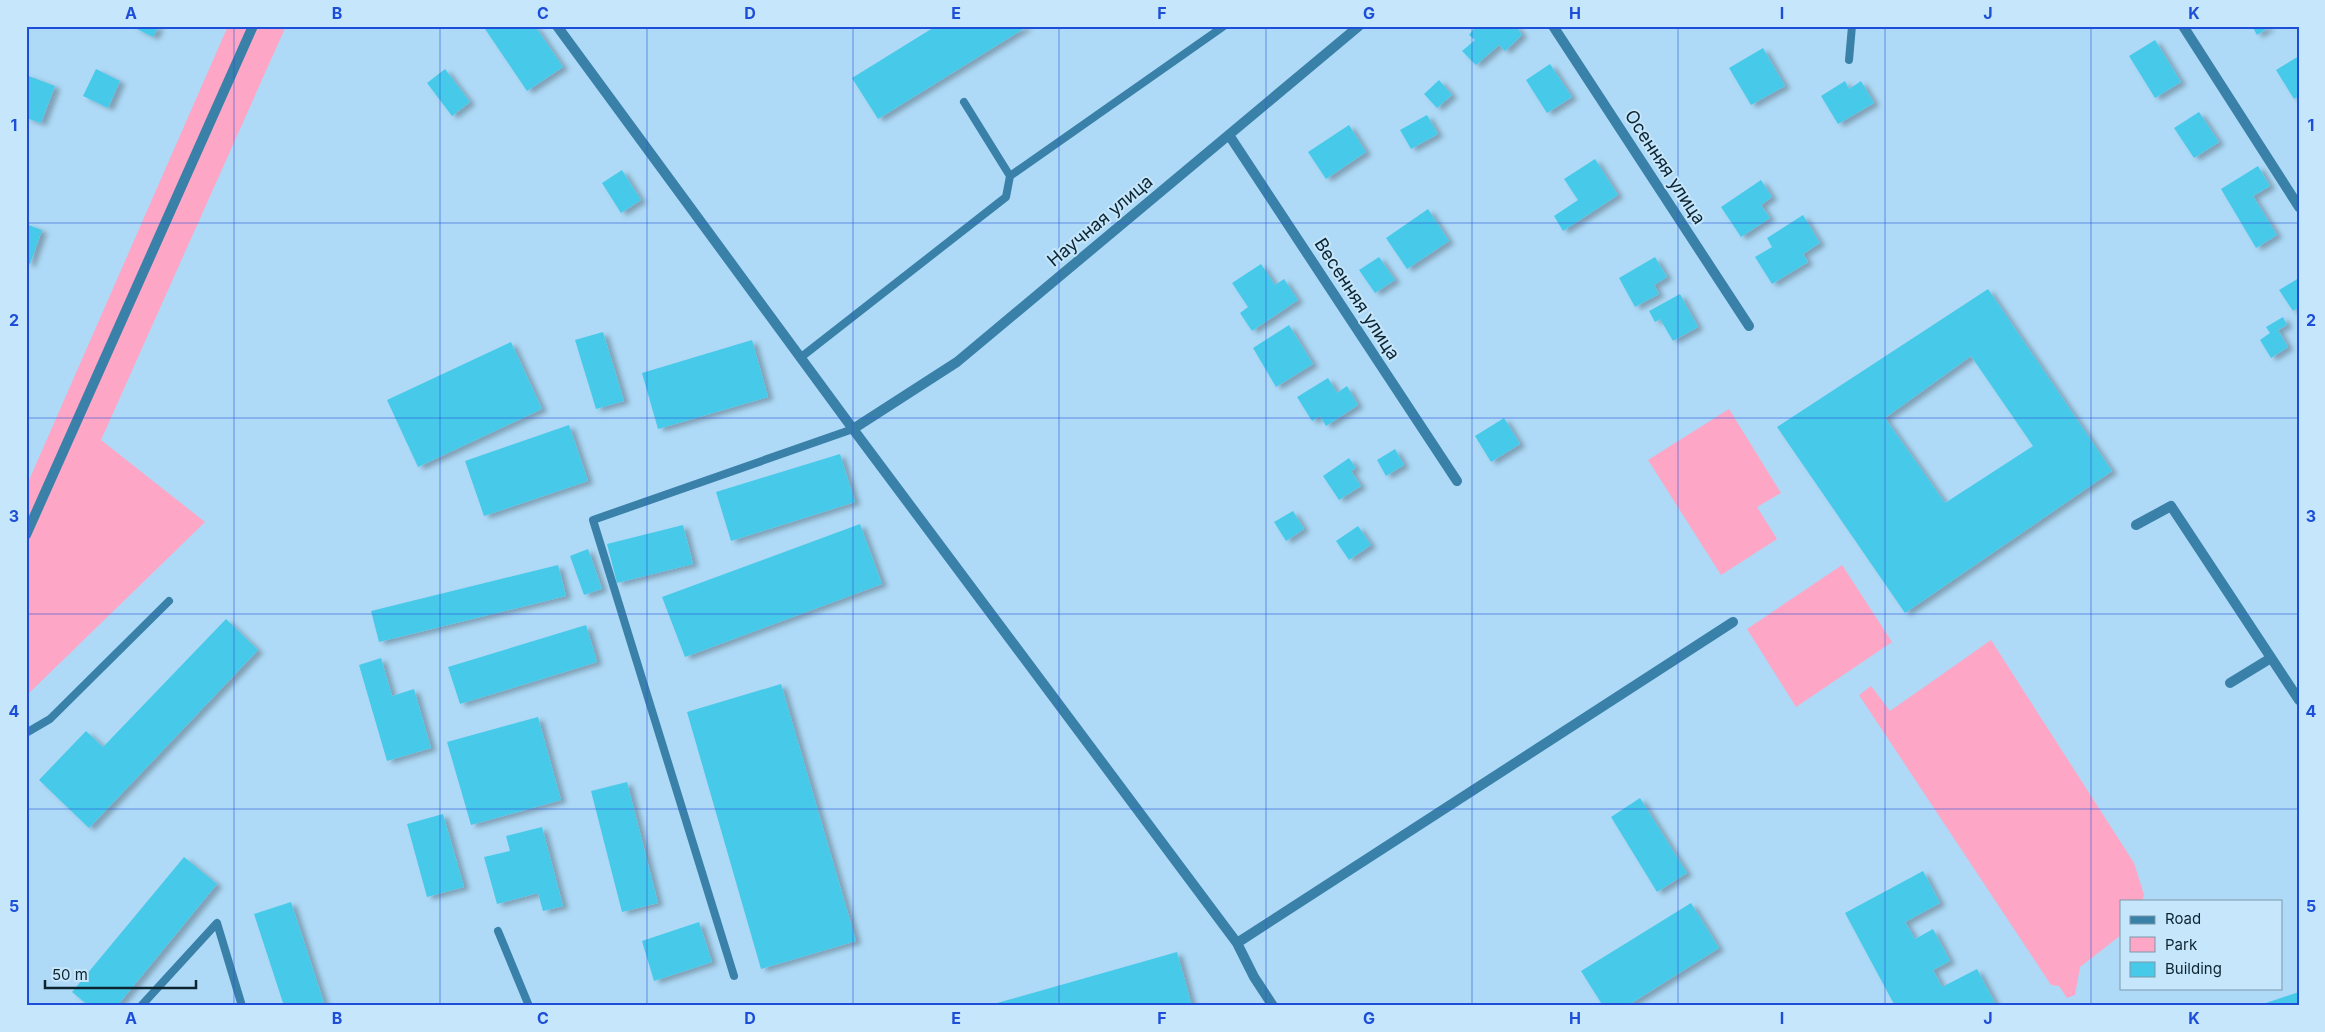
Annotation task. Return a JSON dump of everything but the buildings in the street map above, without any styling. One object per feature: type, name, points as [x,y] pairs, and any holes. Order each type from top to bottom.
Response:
[{"type":"street","points":[[26,535],[253,26]]},
{"type":"street","points":[[557,26],[800,358],[1237,943],[1254,977],[1273,1006]]},
{"type":"street","name":"Научная улица","points":[[853,429],[956,362],[1359,26]]},
{"type":"street","name":"Осенняя улица","points":[[1553,26],[1749,326]]},
{"type":"street","points":[[2183,26],[2299,208]]},
{"type":"street","name":"Весенняя улица","points":[[1229,135],[1458,481]]},
{"type":"street","points":[[2136,525],[2170,506],[2299,700]]},
{"type":"street","points":[[1237,943],[1733,622]]},
{"type":"street","points":[[2230,683],[2271,658]]},
{"type":"lane","points":[[1010,176],[1224,26]]},
{"type":"lane","points":[[1849,60],[1852,26]]},
{"type":"lane","points":[[800,358],[1006,197],[1010,176],[964,102]]},
{"type":"lane","points":[[734,976],[593,520],[853,429]]},
{"type":"lane","points":[[26,733],[50,719],[169,601]]},
{"type":"lane","points":[[142,1006],[217,922],[242,1006]]},
{"type":"lane","points":[[498,931],[529,1006]]},
{"type":"green space","points":[[228,26],[286,26],[101,440],[205,522],[26,696],[26,487]]},
{"type":"green space","points":[[1729,409],[1781,493],[1757,507],[1777,539],[1721,575],[1648,460]]},
{"type":"green space","points":[[1842,565],[1892,642],[1796,707],[1747,629]]},
{"type":"green space","points":[[1991,640],[2134,863],[2144,895],[2142,900],[2120,900],[2120,936],[2080,967],[2075,995],[2067,998],[2059,986],[2051,985],[1859,695],[1871,686],[1890,711]]}]
